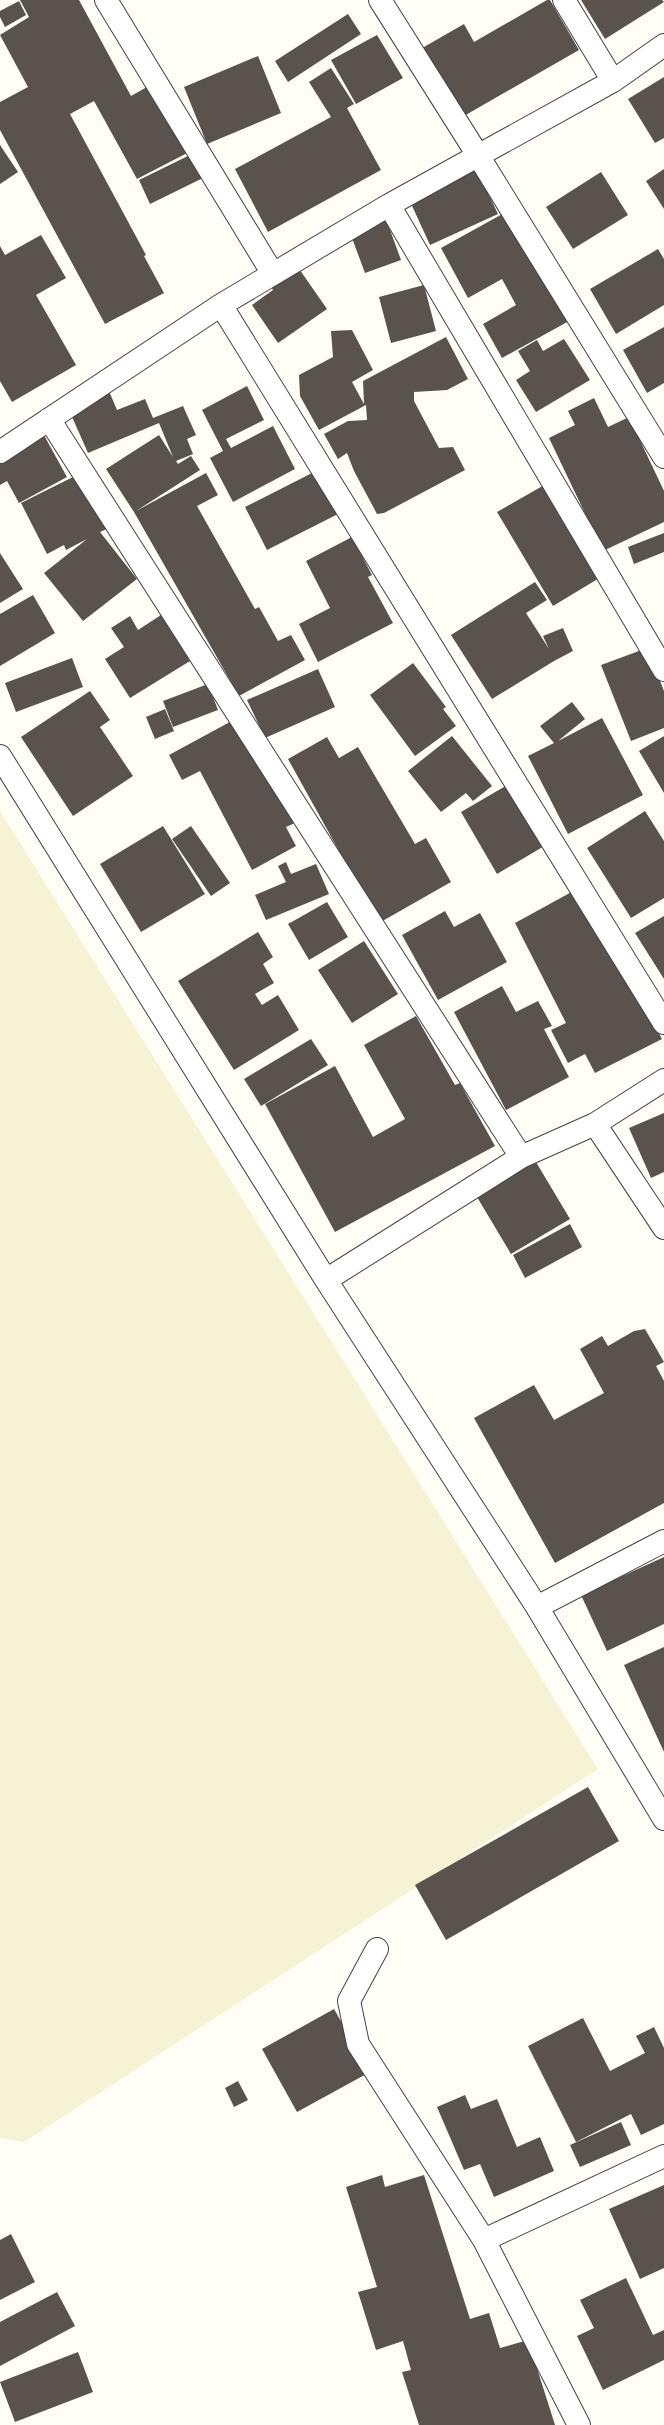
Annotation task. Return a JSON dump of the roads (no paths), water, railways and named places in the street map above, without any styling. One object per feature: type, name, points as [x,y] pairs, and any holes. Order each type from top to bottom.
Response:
[{"type":"street","points":[[106,0],[273,274]]},
{"type":"street","points":[[380,0],[480,156],[664,457]]},
{"type":"street","points":[[564,0],[613,81]]},
{"type":"street","points":[[0,452],[221,305],[389,205],[480,156],[613,81],[664,46]]},
{"type":"street","points":[[389,205],[664,670]]},
{"type":"street","points":[[221,305],[664,1023]]},
{"type":"street","points":[[49,420],[521,1157]]},
{"type":"street","points":[[0,756],[326,1280],[537,1607],[664,1819]]},
{"type":"street","points":[[326,1280],[521,1157],[595,1124],[664,1080]]},
{"type":"street","points":[[595,1124],[664,1228]]},
{"type":"street","points":[[537,1607],[664,1541]]},
{"type":"street","points":[[377,1949],[348,2001],[358,2044],[484,2240],[579,2425]]},
{"type":"street","points":[[484,2240],[664,2156]]}]
